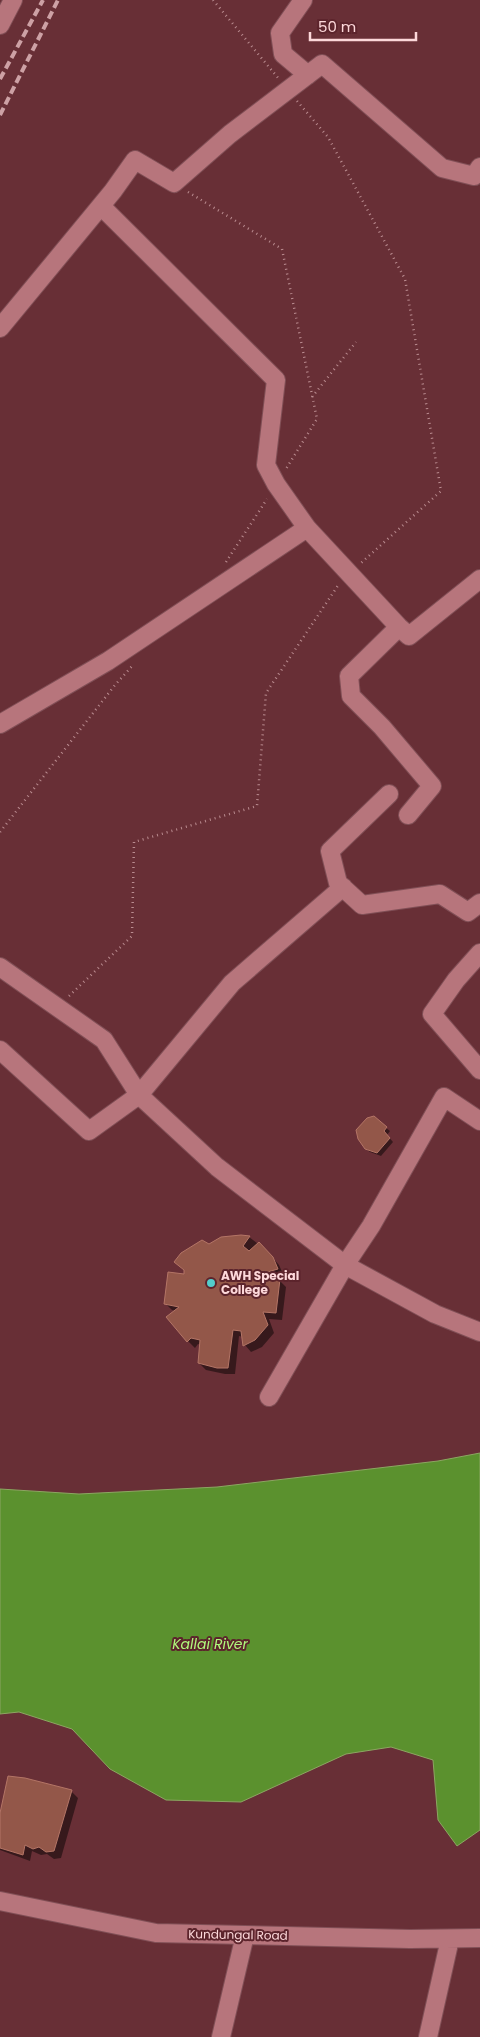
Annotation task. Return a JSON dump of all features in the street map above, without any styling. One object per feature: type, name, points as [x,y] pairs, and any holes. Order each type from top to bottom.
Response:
[{"type":"street","points":[[0,25],[13,0]]},
{"type":"street","points":[[303,0],[280,33],[283,54],[308,75]]},
{"type":"street","points":[[0,328],[101,206],[136,160],[174,184],[230,134],[322,64],[442,168],[474,176],[480,167]]},
{"type":"street","points":[[101,206],[276,380],[266,465],[276,484],[308,528],[408,636],[480,578]]},
{"type":"street","points":[[0,724],[108,661],[308,528]]},
{"type":"street","points":[[399,627],[349,676],[351,696],[382,727],[432,786],[408,814]]},
{"type":"street","points":[[389,794],[330,851],[338,883],[362,905],[440,894],[468,912],[480,903]]},
{"type":"street","points":[[0,1050],[89,1131],[139,1095],[232,983],[343,887]]},
{"type":"street","points":[[480,953],[456,980],[432,1014],[480,1070]]},
{"type":"street","points":[[0,967],[104,1040],[139,1095],[217,1167],[345,1265],[435,1314],[480,1332]]},
{"type":"street","points":[[268,1397],[345,1265],[371,1226],[444,1097],[480,1121]]},
{"type":"street","name":"Kundungal Road","points":[[0,1901],[156,1933],[410,1940],[480,1938]]},
{"type":"street","points":[[221,2037],[245,1936]]},
{"type":"street","points":[[428,2037],[450,1939]]},
{"type":"path","points":[[174,184],[282,249],[317,419],[224,565]]},
{"type":"path","points":[[312,397],[356,342]]},
{"type":"path","points":[[0,832],[115,685],[134,664]]},
{"type":"water","name":"Kallai River","points":[[480,1453],[480,1830],[457,1846],[438,1820],[433,1760],[391,1747],[346,1754],[241,1802],[166,1800],[110,1769],[72,1729],[19,1712],[0,1714],[0,1489],[79,1494],[217,1487],[438,1461]]},
{"type":"building","points":[[374,1116],[387,1127],[384,1131],[390,1138],[377,1153],[365,1149],[358,1139],[356,1130],[367,1118]]},
{"type":"building","points":[[250,1236],[243,1246],[249,1251],[259,1242],[273,1257],[278,1269],[264,1273],[265,1280],[280,1279],[276,1313],[263,1312],[268,1325],[255,1340],[243,1346],[241,1331],[233,1330],[228,1368],[217,1368],[198,1363],[200,1340],[191,1338],[187,1342],[166,1317],[179,1307],[164,1304],[168,1272],[184,1274],[184,1270],[174,1262],[181,1253],[202,1240],[209,1244],[221,1237]]},
{"type":"building","points":[[8,1776],[25,1778],[72,1790],[54,1851],[46,1852],[39,1847],[33,1849],[25,1845],[23,1855],[0,1848],[0,1813]]},
{"type":"railway","points":[[0,79],[43,0]]},
{"type":"railway","points":[[0,115],[58,0]]},
{"type":"place","name":"AWH Special College","points":[[211,1283]]}]
